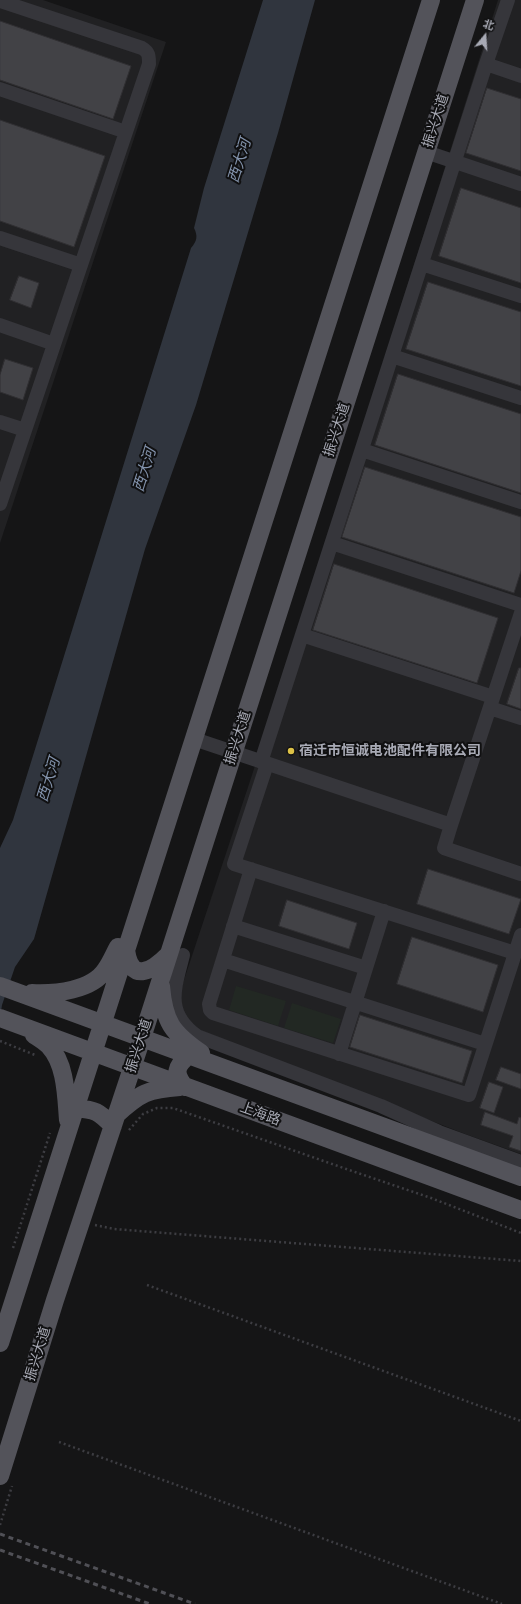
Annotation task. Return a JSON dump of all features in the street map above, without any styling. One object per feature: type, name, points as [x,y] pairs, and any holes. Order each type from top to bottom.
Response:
[{"type":"main road","points":[[60,1127],[75,1108],[431,0]]},
{"type":"main road","name":"振兴大道","points":[[6,1479],[55,1300],[89,1226],[119,1125],[132,1067],[161,980],[176,955],[234,753],[475,0]]},
{"type":"main road","points":[[8,989],[47,993],[61,992],[77,988],[94,980],[106,970],[141,902]]},
{"type":"main road","points":[[126,950],[128,962],[132,967],[140,972],[148,971],[176,955]]},
{"type":"main road","points":[[161,980],[163,1006],[170,1024],[183,1040],[225,1069]]},
{"type":"main road","points":[[8,989],[521,1177]]},
{"type":"main road","points":[[20,1025],[39,1022],[46,1013],[47,1003]]},
{"type":"main road","name":"上海路","points":[[0,1018],[521,1210]]},
{"type":"main road","points":[[0,1343],[60,1127],[65,1081],[60,1064],[49,1046],[20,1025]]},
{"type":"main road","points":[[185,1087],[178,1077],[178,1068],[181,1062],[189,1055]]},
{"type":"main road","points":[[75,1108],[94,1110],[119,1125],[130,1103],[142,1094],[158,1089],[185,1087]]},
{"type":"lane","points":[[508,0],[302,635],[234,864],[515,953]]},
{"type":"lane","points":[[0,1],[142,48],[147,51],[149,56],[149,64],[0,504]]},
{"type":"lane","points":[[486,64],[521,76]]},
{"type":"lane","points":[[0,89],[126,132]]},
{"type":"lane","points":[[426,152],[521,184]]},
{"type":"lane","points":[[0,238],[81,265]]},
{"type":"lane","points":[[422,264],[521,296]]},
{"type":"lane","points":[[0,325],[54,344]]},
{"type":"lane","points":[[392,356],[521,398]]},
{"type":"lane","points":[[0,422],[25,430]]},
{"type":"lane","points":[[362,450],[521,502]]},
{"type":"lane","points":[[332,544],[521,605]]},
{"type":"lane","points":[[521,614],[444,848],[521,874]]},
{"type":"lane","points":[[302,635],[492,702],[521,718]]},
{"type":"lane","points":[[194,739],[451,825]]},
{"type":"lane","points":[[251,869],[209,1004],[210,1010],[213,1013],[469,1095],[521,935]]},
{"type":"lane","points":[[339,1054],[384,911]]},
{"type":"lane","points":[[233,926],[366,968]]},
{"type":"lane","points":[[176,955],[175,1004],[177,1015],[190,1031],[197,1036],[381,1106],[439,1132],[521,1162]]},
{"type":"lane","points":[[223,960],[485,1044]]},
{"type":"path","points":[[0,1041],[36,1055]]},
{"type":"path","points":[[119,1125],[130,1126],[143,1114],[157,1108],[173,1108],[352,1172],[431,1198],[521,1233]]},
{"type":"path","points":[[12,1255],[17,1234],[60,1127]]},
{"type":"path","points":[[89,1226],[521,1261]]},
{"type":"path","points":[[147,1285],[521,1421]]},
{"type":"path","points":[[59,1442],[502,1604]]},
{"type":"path","points":[[0,1525],[6,1479]]},
{"type":"shaded area","points":[[0,0],[43,0],[166,42],[0,543]]},
{"type":"shaded area","points":[[498,0],[521,0],[521,1154],[465,1134],[171,1019],[252,775]]},
{"type":"shaded area","points":[[236,986],[286,1001],[278,1026],[229,1010]]},
{"type":"shaded area","points":[[292,1003],[341,1019],[333,1043],[284,1028]]},
{"type":"water","name":"西大河","points":[[263,0],[315,0],[278,133],[196,405],[145,549],[34,939],[15,967],[2,1005],[0,1018],[0,848],[13,820],[191,248],[196,241],[194,228],[204,188]]},
{"type":"building","points":[[0,21],[131,66],[113,119],[0,80]]},
{"type":"building","points":[[487,88],[521,99],[521,171],[466,153]]},
{"type":"building","points":[[0,120],[105,156],[74,247],[0,221]]},
{"type":"building","points":[[461,188],[521,208],[521,283],[439,256]]},
{"type":"building","points":[[19,276],[39,283],[31,308],[10,300]]},
{"type":"building","points":[[428,282],[521,312],[521,386],[406,349]]},
{"type":"building","points":[[5,359],[33,368],[23,400],[0,392],[0,375]]},
{"type":"building","points":[[398,374],[521,414],[521,493],[375,445]]},
{"type":"building","points":[[365,467],[521,517],[521,571],[514,593],[342,537]]},
{"type":"building","points":[[334,564],[498,618],[477,683],[313,630]]},
{"type":"building","points":[[519,668],[521,668],[521,709],[507,704]]},
{"type":"building","points":[[428,869],[521,899],[509,934],[417,904]]},
{"type":"building","points":[[287,900],[357,923],[349,949],[279,926]]},
{"type":"building","points":[[412,937],[498,965],[483,1012],[397,984]]},
{"type":"building","points":[[360,1015],[472,1051],[462,1083],[350,1047]]},
{"type":"building","points":[[501,1067],[521,1074],[521,1089],[496,1080]]},
{"type":"building","points":[[489,1082],[503,1087],[494,1113],[480,1108]]},
{"type":"building","points":[[485,1112],[517,1124],[519,1117],[521,1118],[521,1151],[509,1147],[513,1136],[481,1125]]},
{"type":"railway","points":[[0,1534],[195,1604]]},
{"type":"railway","points":[[0,1550],[150,1604]]},
{"type":"place","name":"宿迁市恒诚电池配件有限公司","points":[[291,751]]}]
